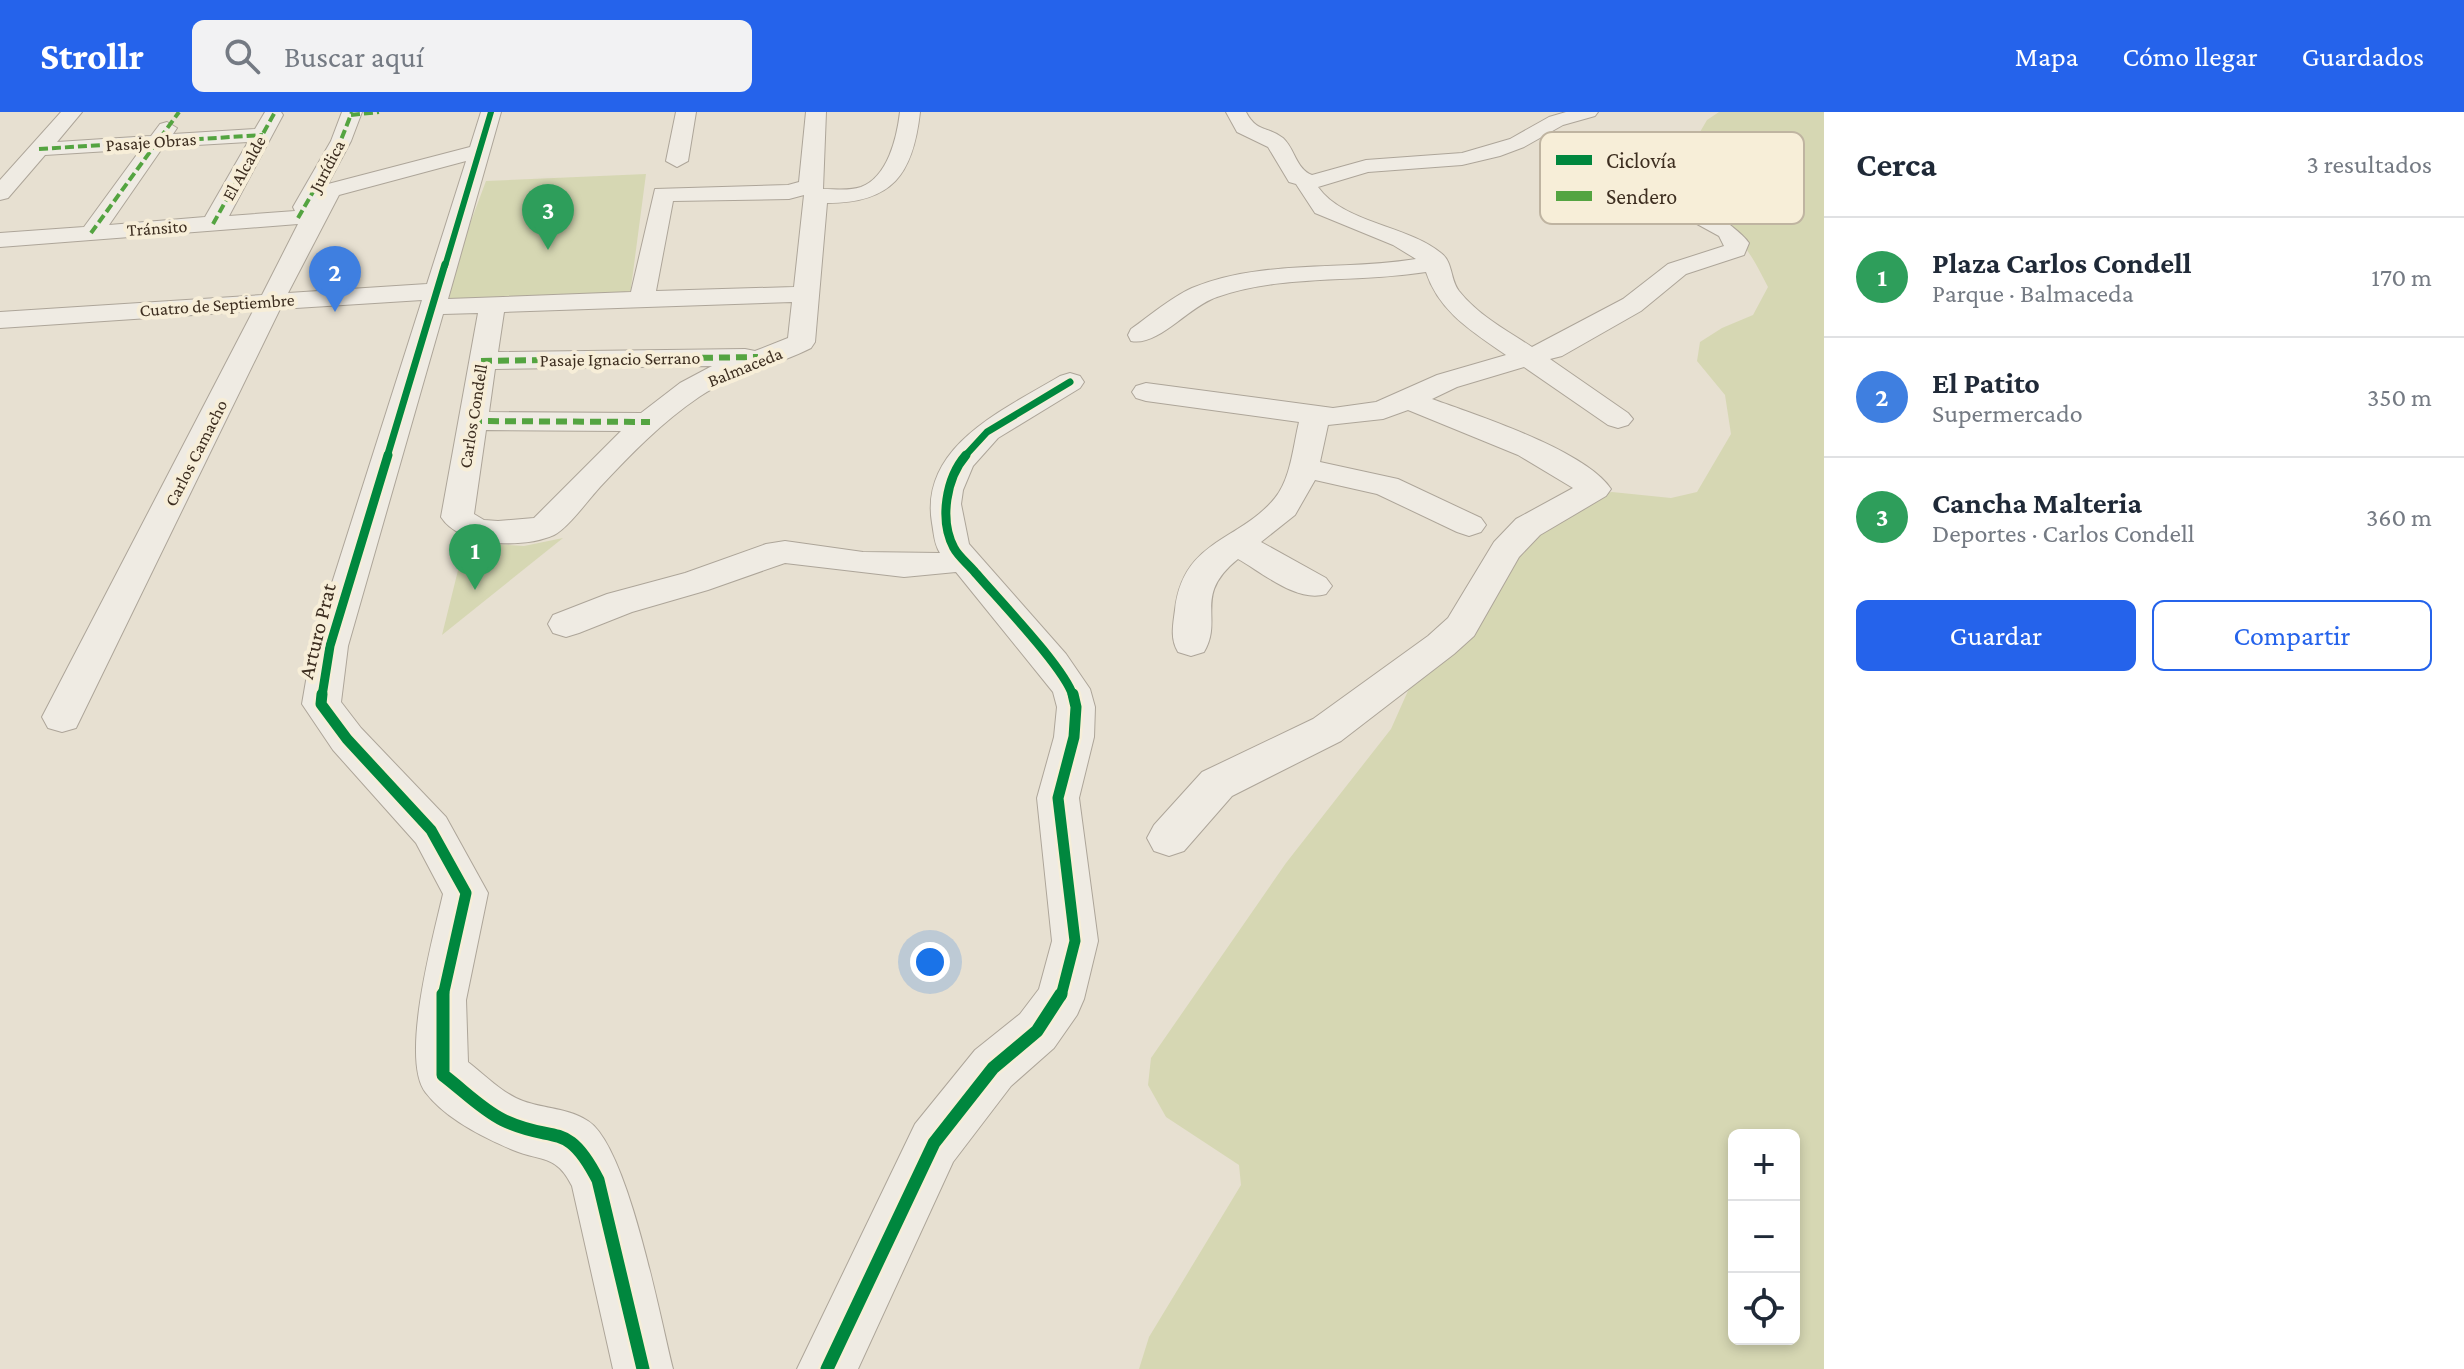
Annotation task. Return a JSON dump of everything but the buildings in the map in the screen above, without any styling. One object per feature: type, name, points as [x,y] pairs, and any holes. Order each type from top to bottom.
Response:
[{"type":"street","points":[[5,182],[72,112]]},
{"type":"street","points":[[91,233],[179,112]]},
{"type":"street","name":"El Alcalde","points":[[213,224],[275,112]]},
{"type":"street","points":[[352,114],[379,112]]},
{"type":"street","name":"Arturo Prat","points":[[491,112],[330,646],[321,704],[347,739],[431,830],[466,893],[442,1000],[443,1075],[504,1120],[573,1139],[588,1159],[598,1180],[643,1369]]},
{"type":"street","points":[[677,161],[686,112]]},
{"type":"street","name":"Balmaceda","points":[[463,524],[476,531],[521,531],[544,527],[650,422],[713,376],[801,342],[816,112]]},
{"type":"street","points":[[642,300],[663,194],[864,193],[878,185],[907,141],[910,112]]},
{"type":"street","points":[[1240,120],[1276,143],[1297,177],[1315,182],[1366,166],[1462,159],[1493,152],[1517,143],[1556,121],[1588,112]]},
{"type":"street","name":"Jurídica","points":[[306,217],[352,114]]},
{"type":"street","name":"Pasaje Obras","points":[[39,149],[263,135]]},
{"type":"street","name":"Carlos Camacho","points":[[62,717],[274,300],[306,217],[331,190],[478,151]]},
{"type":"street","points":[[1306,181],[1316,202],[1323,208],[1401,240],[1437,263],[1444,289],[1456,305],[1618,419]]},
{"type":"street","name":"Tránsito","points":[[0,240],[306,217]]},
{"type":"street","points":[[1146,392],[1315,415],[1362,414],[1409,400],[1447,381],[1552,350],[1632,305],[1677,269],[1735,250],[1737,243],[1727,231],[1714,224]]},
{"type":"street","points":[[1141,335],[1210,291],[1282,278],[1410,269],[1437,263]]},
{"type":"street","name":"Cuatro de Septiembre","points":[[0,320],[274,300],[433,299],[492,305],[804,294]]},
{"type":"street","name":"Carlos Condell","points":[[463,524],[457,517],[492,305]]},
{"type":"street","name":"Pasaje Ignacio Serrano","points":[[481,361],[758,357]]},
{"type":"street","points":[[827,1369],[934,1143],[993,1068],[1037,1031],[1060,999],[1075,941],[1058,798],[1074,737],[1076,707],[1071,689],[953,547],[945,518],[947,490],[959,463],[987,432],[1070,382]]},
{"type":"street","points":[[1169,838],[1217,784],[1327,730],[1441,645],[1461,627],[1506,550],[1528,527],[1595,489],[1568,467],[1521,444],[1409,400]]},
{"type":"street","points":[[1191,643],[1194,589],[1208,567],[1287,505],[1295,492],[1315,415]]},
{"type":"street","points":[[471,421],[650,422]]},
{"type":"street","points":[[1302,468],[1387,486],[1469,525]]},
{"type":"street","points":[[1236,543],[1314,586]]},
{"type":"street","points":[[566,624],[620,603],[696,582],[766,555],[785,552],[904,566],[937,565],[964,559]]},
{"type":"green space","points":[[1719,112],[1824,112],[1824,1369],[1139,1369],[1149,1337],[1241,1185],[1239,1165],[1166,1117],[1148,1085],[1151,1058],[1286,863],[1391,729],[1411,684],[1445,634],[1575,497],[1612,492],[1671,498],[1697,492],[1731,434],[1725,395],[1697,361],[1700,342],[1722,328],[1753,315],[1768,287],[1740,241],[1721,224],[1804,224],[1804,132],[1700,132],[1707,120]]},
{"type":"green space","points":[[646,174],[630,295],[440,304],[486,181]]},
{"type":"green space","points":[[563,538],[442,635],[465,542],[524,546]]},
{"type":"marked path","points":[[91,233],[179,112]]},
{"type":"marked path","points":[[213,224],[275,112]]},
{"type":"marked path","points":[[298,218],[337,150],[352,112]]},
{"type":"marked path","points":[[351,115],[379,112]]},
{"type":"marked path","points":[[39,149],[263,135]]},
{"type":"marked path","points":[[481,361],[758,357]]},
{"type":"marked path","points":[[471,421],[650,422]]},
{"type":"cycle path","points":[[491,112],[330,646],[321,704],[347,739],[431,830],[466,893],[442,1000],[443,1075],[504,1120],[569,1139],[587,1160],[598,1180],[643,1369]]},
{"type":"cycle path","points":[[827,1369],[934,1143],[993,1068],[1037,1031],[1060,999],[1075,941],[1058,798],[1074,737],[1076,707],[1071,689],[953,547],[945,504],[947,490],[959,463],[987,432],[1070,382]]},
{"type":"place","name":"Cancha Malteria","points":[[548,250]]},
{"type":"place","name":"El Patito","points":[[335,312]]},
{"type":"place","name":"Plaza Carlos Condell","points":[[475,590]]}]
